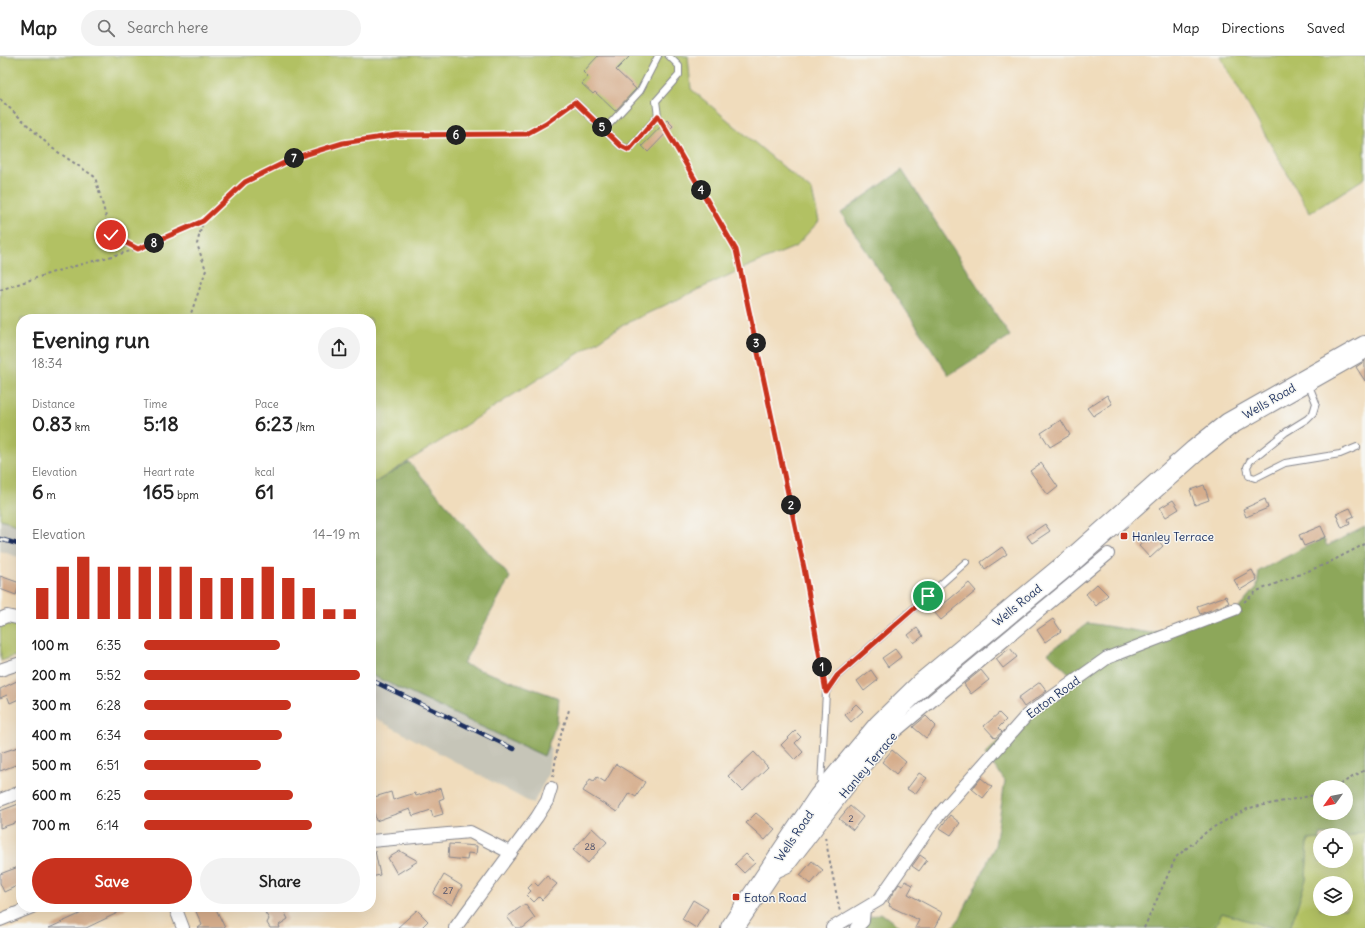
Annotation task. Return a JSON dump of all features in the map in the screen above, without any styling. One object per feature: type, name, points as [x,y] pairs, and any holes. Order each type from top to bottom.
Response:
[{"type":"highway","name":"Wells Road","points":[[732,928],[820,797],[880,725],[922,684],[1066,564],[1195,451],[1229,424],[1365,348]]},
{"type":"street","name":"Hanley Terrace","points":[[768,875],[788,866],[864,767],[893,733],[1108,554]]},
{"type":"street","name":"Eaton Road","points":[[837,925],[879,900],[936,818],[1027,715],[1107,658],[1235,609]]},
{"type":"street","points":[[0,619],[7,616],[16,618]]},
{"type":"street","points":[[0,670],[16,665]]},
{"type":"street","points":[[455,928],[512,852],[547,801],[551,788]]},
{"type":"street","points":[[0,800],[16,794]]},
{"type":"street","points":[[376,841],[470,832],[512,852]]},
{"type":"street","points":[[856,928],[863,921],[864,909]]},
{"type":"street","points":[[0,920],[20,912]]},
{"type":"street","points":[[177,912],[183,928]]},
{"type":"lane","points":[[604,130],[640,90],[658,56]]},
{"type":"lane","points":[[575,102],[621,146],[629,150],[658,116],[656,101],[679,75],[680,66],[669,56]]},
{"type":"lane","points":[[1306,380],[1316,403],[1313,413],[1307,419],[1286,432],[1250,461],[1247,467],[1249,476],[1255,478],[1285,463],[1340,454],[1356,448]]},
{"type":"lane","points":[[820,797],[826,692],[837,676],[966,562]]},
{"type":"path","points":[[0,99],[52,148],[96,177],[111,235],[138,249]]},
{"type":"path","points":[[0,290],[57,271],[138,249],[203,221],[245,182],[294,158],[343,143],[396,135],[526,134],[546,123],[575,102]]},
{"type":"path","points":[[658,116],[736,250],[804,568],[826,692]]},
{"type":"path","points":[[191,314],[206,270],[197,244],[203,221]]},
{"type":"path","points":[[1235,609],[1257,591],[1326,564],[1365,544]]},
{"type":"path","points":[[551,788],[558,744],[569,710]]},
{"type":"path","points":[[1347,780],[1365,770]]},
{"type":"path","points":[[1144,928],[1176,857],[1210,829],[1249,808],[1313,795]]},
{"type":"path","points":[[822,822],[837,925]]},
{"type":"shaded area","points":[[0,519],[16,524],[16,556],[0,551]]},
{"type":"shaded area","points":[[376,662],[551,748],[548,775],[533,804],[376,719]]},
{"type":"green space","points":[[0,56],[688,56],[691,89],[812,191],[819,221],[795,247],[744,268],[625,324],[376,482],[376,314],[16,314],[16,524],[0,519]]},
{"type":"green space","points":[[1220,56],[1365,56],[1365,178],[1310,213]]},
{"type":"green space","points":[[902,170],[1010,336],[949,375],[841,213]]},
{"type":"green space","points":[[409,462],[510,577],[463,664],[559,698],[557,722],[544,756],[376,677],[376,482]]},
{"type":"green space","points":[[1365,527],[1365,831],[1353,835],[1353,828],[1313,828],[1313,840],[1308,840],[1306,879],[1290,928],[1273,928],[1222,913],[1214,928],[952,928],[960,918],[995,846],[1005,781],[985,754],[1072,676],[1048,653],[1088,623],[1150,633],[1235,615],[1237,610],[1257,587],[1259,571],[1305,547],[1324,539],[1327,546]]},
{"type":"green space","points":[[0,621],[16,623],[16,656],[1,661]]},
{"type":"green space","points":[[1365,831],[1365,928],[1290,928],[1306,879],[1308,840],[1313,840],[1313,868],[1353,868],[1353,835]]},
{"type":"green space","points":[[881,913],[901,928],[850,928],[856,922]]},
{"type":"green space","points":[[1222,913],[1273,928],[1214,928]]},
{"type":"building","points":[[598,56],[630,56],[616,70],[636,89],[615,111],[595,92],[593,94],[582,84],[588,77],[583,72]]},
{"type":"building","points":[[667,120],[673,126],[648,152],[642,146]]},
{"type":"building","points":[[1365,361],[1365,381],[1356,367]]},
{"type":"building","points":[[1107,395],[1112,404],[1093,416],[1087,408]]},
{"type":"building","points":[[1061,420],[1070,435],[1050,447],[1041,433]]},
{"type":"building","points":[[1041,463],[1058,487],[1048,495],[1030,471]]},
{"type":"building","points":[[1204,485],[1209,500],[1195,505],[1190,490]]},
{"type":"building","points":[[1265,499],[1268,508],[1246,517],[1243,509]]},
{"type":"building","points":[[1173,500],[1179,509],[1166,517],[1160,508]]},
{"type":"building","points":[[1350,508],[1354,516],[1348,519],[1350,524],[1342,528],[1336,514]]},
{"type":"building","points":[[1045,524],[1050,531],[1032,543],[1027,536]]},
{"type":"building","points":[[1321,526],[1326,537],[1304,546],[1299,535]]},
{"type":"building","points":[[1152,534],[1163,546],[1150,558],[1139,546]]},
{"type":"building","points":[[1002,547],[1007,554],[985,569],[981,562]]},
{"type":"building","points":[[1252,570],[1257,580],[1240,590],[1234,580]]},
{"type":"building","points":[[0,576],[16,582],[16,595],[0,589]]},
{"type":"building","points":[[969,583],[976,591],[941,620],[934,612]]},
{"type":"building","points":[[1097,584],[1108,595],[1096,606],[1086,594]]},
{"type":"building","points":[[1226,596],[1229,603],[1200,614],[1197,606]]},
{"type":"building","points":[[1053,619],[1061,631],[1045,642],[1037,630]]},
{"type":"building","points":[[917,628],[923,636],[914,643],[908,635]]},
{"type":"building","points":[[1010,648],[1017,657],[1003,668],[996,659]]},
{"type":"building","points":[[895,649],[901,657],[888,667],[882,658]]},
{"type":"building","points":[[871,670],[878,680],[864,691],[857,681]]},
{"type":"building","points":[[981,670],[989,680],[971,694],[964,684]]},
{"type":"building","points":[[16,681],[16,700],[10,703],[7,695],[0,698],[0,689]]},
{"type":"building","points":[[1040,682],[1047,691],[1024,707],[1018,698]]},
{"type":"building","points":[[856,704],[863,711],[851,722],[845,715]]},
{"type":"building","points":[[999,713],[1006,720],[998,728],[1002,732],[995,738],[984,726]]},
{"type":"building","points":[[926,716],[936,726],[926,738],[913,727]]},
{"type":"building","points":[[795,731],[801,737],[795,743],[803,752],[795,760],[781,745]]},
{"type":"building","points":[[16,748],[16,765],[0,771],[0,753]]},
{"type":"building","points":[[892,750],[906,762],[896,774],[882,762]]},
{"type":"building","points":[[754,752],[768,767],[743,791],[728,776]]},
{"type":"building","points":[[616,764],[645,782],[636,797],[629,793],[617,812],[583,791],[590,779],[594,781],[597,777],[605,782]]},
{"type":"building","points":[[919,773],[927,778],[915,794],[907,789]]},
{"type":"building","points":[[981,778],[992,787],[983,798],[972,789]]},
{"type":"building","points":[[441,788],[444,798],[439,800],[443,814],[433,817],[431,810],[413,816],[410,809],[376,821],[376,796],[391,792],[393,800],[415,793],[416,796]]},
{"type":"building","points":[[16,805],[16,823],[0,828],[0,811]]},
{"type":"building","points":[[850,806],[863,817],[853,830],[839,819]]},
{"type":"building","points":[[756,813],[775,829],[765,840],[746,823]]},
{"type":"building","points":[[950,815],[960,823],[951,835],[940,828]]},
{"type":"building","points":[[592,828],[607,842],[588,863],[573,850]]},
{"type":"building","points":[[449,844],[477,846],[476,854],[468,853],[467,860],[448,858]]},
{"type":"building","points":[[400,851],[418,861],[397,874],[388,858]]},
{"type":"building","points":[[746,854],[755,863],[744,873],[735,864]]},
{"type":"building","points":[[920,855],[927,860],[919,871],[912,866]]},
{"type":"building","points":[[376,856],[380,875],[376,876]]},
{"type":"building","points":[[812,861],[823,870],[811,884],[800,875]]},
{"type":"building","points":[[16,868],[16,886],[4,892],[0,883],[0,874]]},
{"type":"building","points":[[444,875],[462,886],[452,905],[433,894]]},
{"type":"building","points":[[547,876],[557,884],[542,900],[539,897],[534,902],[527,895],[531,891],[528,888],[534,882],[538,886]]},
{"type":"building","points":[[905,881],[913,885],[908,894],[943,913],[935,928],[915,928],[919,920],[889,906],[890,904],[888,902],[891,896],[899,884],[902,886]]},
{"type":"building","points":[[693,900],[708,909],[696,928],[682,919]]},
{"type":"building","points":[[525,904],[535,918],[523,928],[516,928],[507,917]]},
{"type":"building","points":[[417,910],[428,921],[421,928],[397,928]]},
{"type":"building","points":[[84,912],[120,912],[86,928],[49,928]]},
{"type":"building","points":[[196,912],[217,912],[225,928],[198,928],[202,925]]},
{"type":"building","points":[[265,912],[287,912],[285,913],[288,919],[279,925],[280,928],[270,928],[267,923],[269,919]]},
{"type":"railway","points":[[0,539],[16,544]]},
{"type":"railway","points":[[376,682],[514,749]]},
{"type":"place","name":"Hanley Terrace","points":[[1124,536]]},
{"type":"place","name":"Eaton Road","points":[[736,897]]},
{"type":"route","points":[[111,235],[138,249],[203,221],[245,182],[294,158],[343,143],[396,135],[526,134],[546,123],[575,102],[596,120],[621,146],[629,150],[658,116],[736,250],[804,568],[826,692],[837,676],[928,596]]}]
